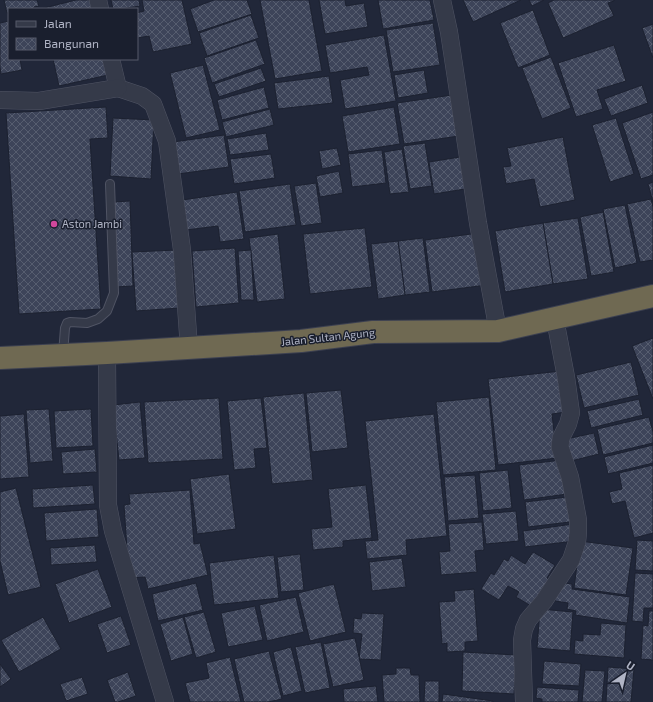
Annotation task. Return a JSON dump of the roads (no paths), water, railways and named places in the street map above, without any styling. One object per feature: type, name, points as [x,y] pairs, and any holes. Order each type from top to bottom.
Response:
[{"type":"highway","name":"Jalan Sultan Agung","points":[[0,358],[301,341],[373,332],[498,331],[653,296]]},
{"type":"street","points":[[442,0],[449,32],[478,223],[498,331]]},
{"type":"street","points":[[111,60],[118,88]]},
{"type":"street","points":[[0,100],[39,101],[118,88],[142,96],[153,104],[167,141],[182,250],[189,348]]},
{"type":"street","points":[[524,702],[522,640],[524,629],[528,620],[544,601],[571,560],[577,542],[578,533],[578,520],[570,477],[560,447],[561,438],[568,424],[570,414],[566,377],[555,319]]},
{"type":"street","points":[[107,353],[108,505],[113,531],[165,702]]},
{"type":"lane","points":[[63,355],[65,328],[68,323],[87,323],[98,319],[107,311],[114,293],[110,184]]},
{"type":"place","name":"Aston Jambi","points":[[54,224]]}]
